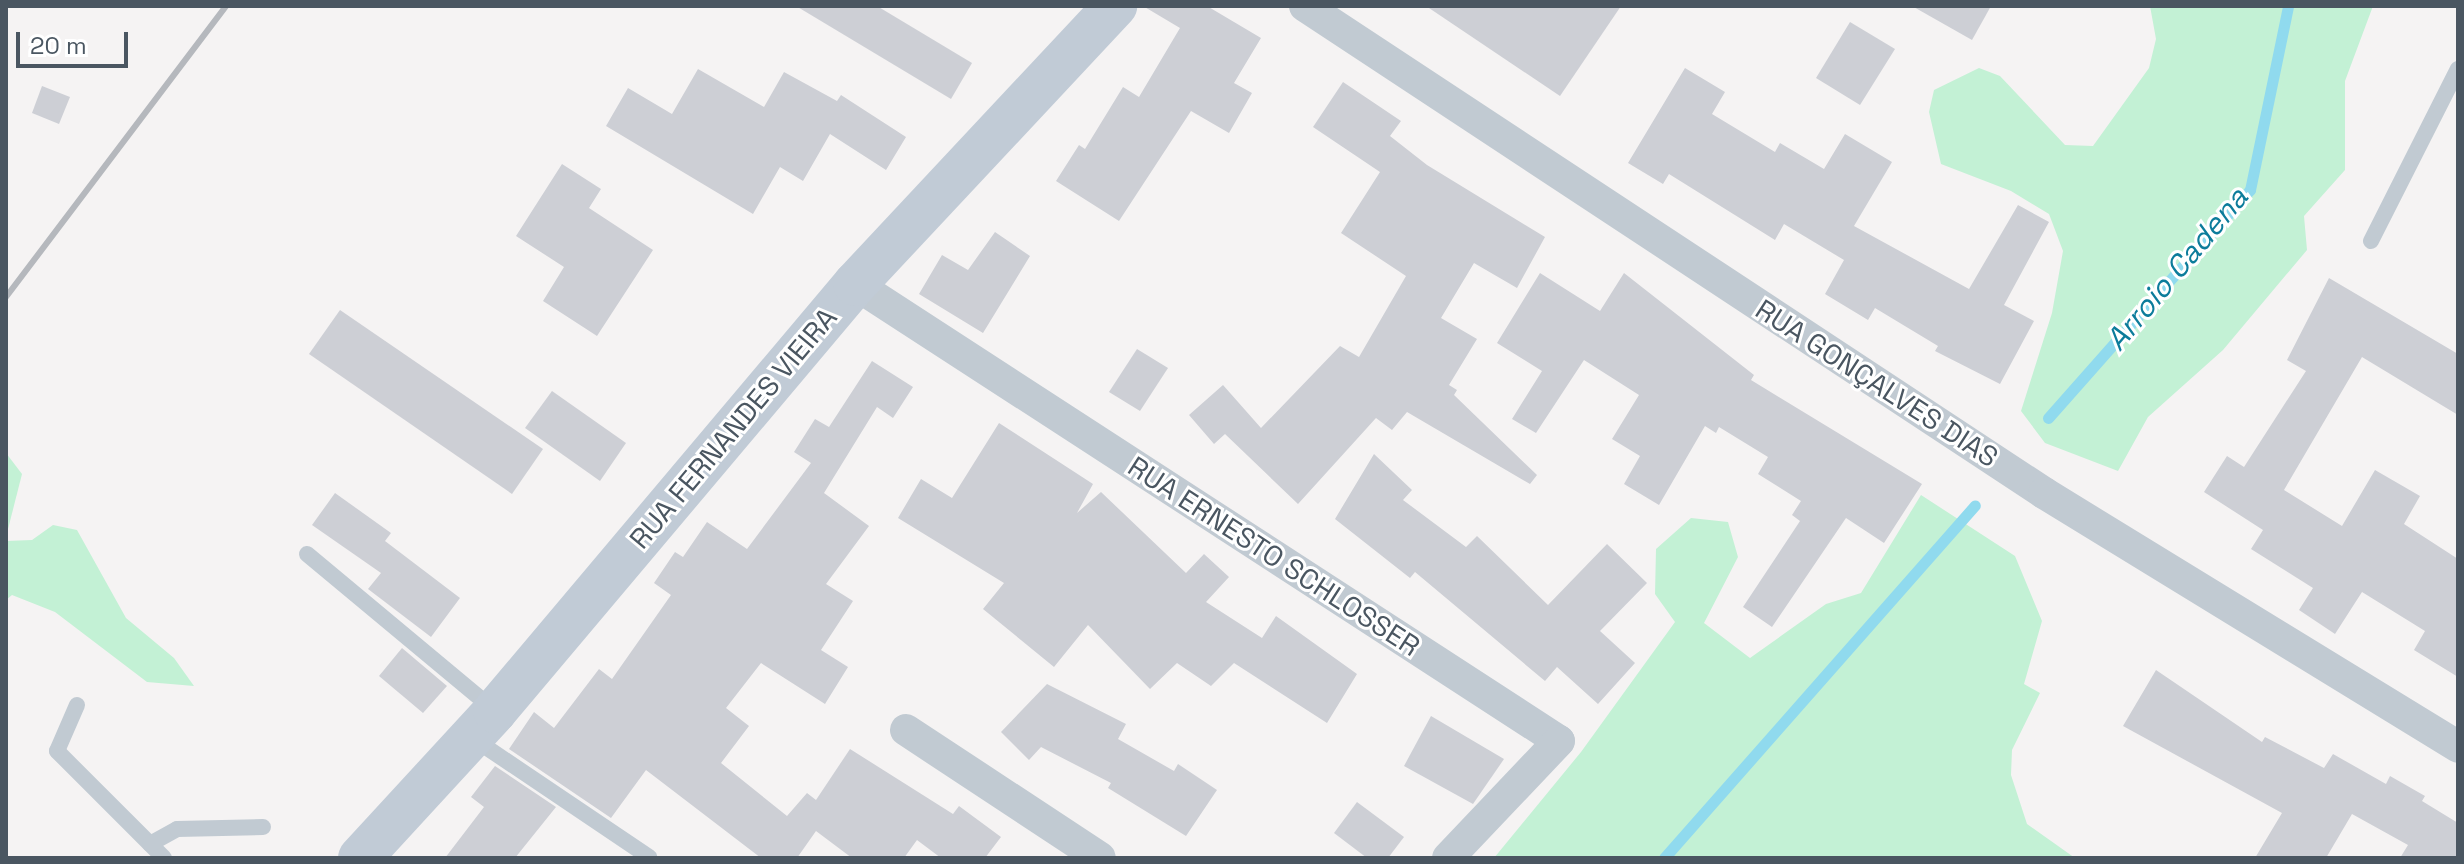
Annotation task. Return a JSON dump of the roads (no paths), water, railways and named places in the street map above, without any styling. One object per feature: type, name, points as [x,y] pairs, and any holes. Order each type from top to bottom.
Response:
[{"type":"street","name":"RUA FERNANDES VIEIRA","points":[[360,858],[483,724],[855,284],[1115,6]]},
{"type":"street","name":"RUA GONÇALVES DIAS","points":[[1305,6],[2031,485],[2458,747]]},
{"type":"street","name":"RUA ERNESTO SCHLOSSER","points":[[855,284],[1559,741],[1448,858]]},
{"type":"street","points":[[906,730],[1100,858]]},
{"type":"lane","points":[[2371,241],[2458,69]]},
{"type":"lane","points":[[307,554],[483,724],[649,857]]},
{"type":"lane","points":[[77,705],[57,751],[164,858]]},
{"type":"lane","points":[[150,844],[177,829],[263,827]]},
{"type":"waterway","name":"Arroio Cadena","points":[[2048,418],[2250,190],[2288,6]]},
{"type":"waterway","name":"Arroio Cadena","points":[[1664,858],[1975,505]]},
{"type":"railway","points":[[6,297],[226,6]]}]
